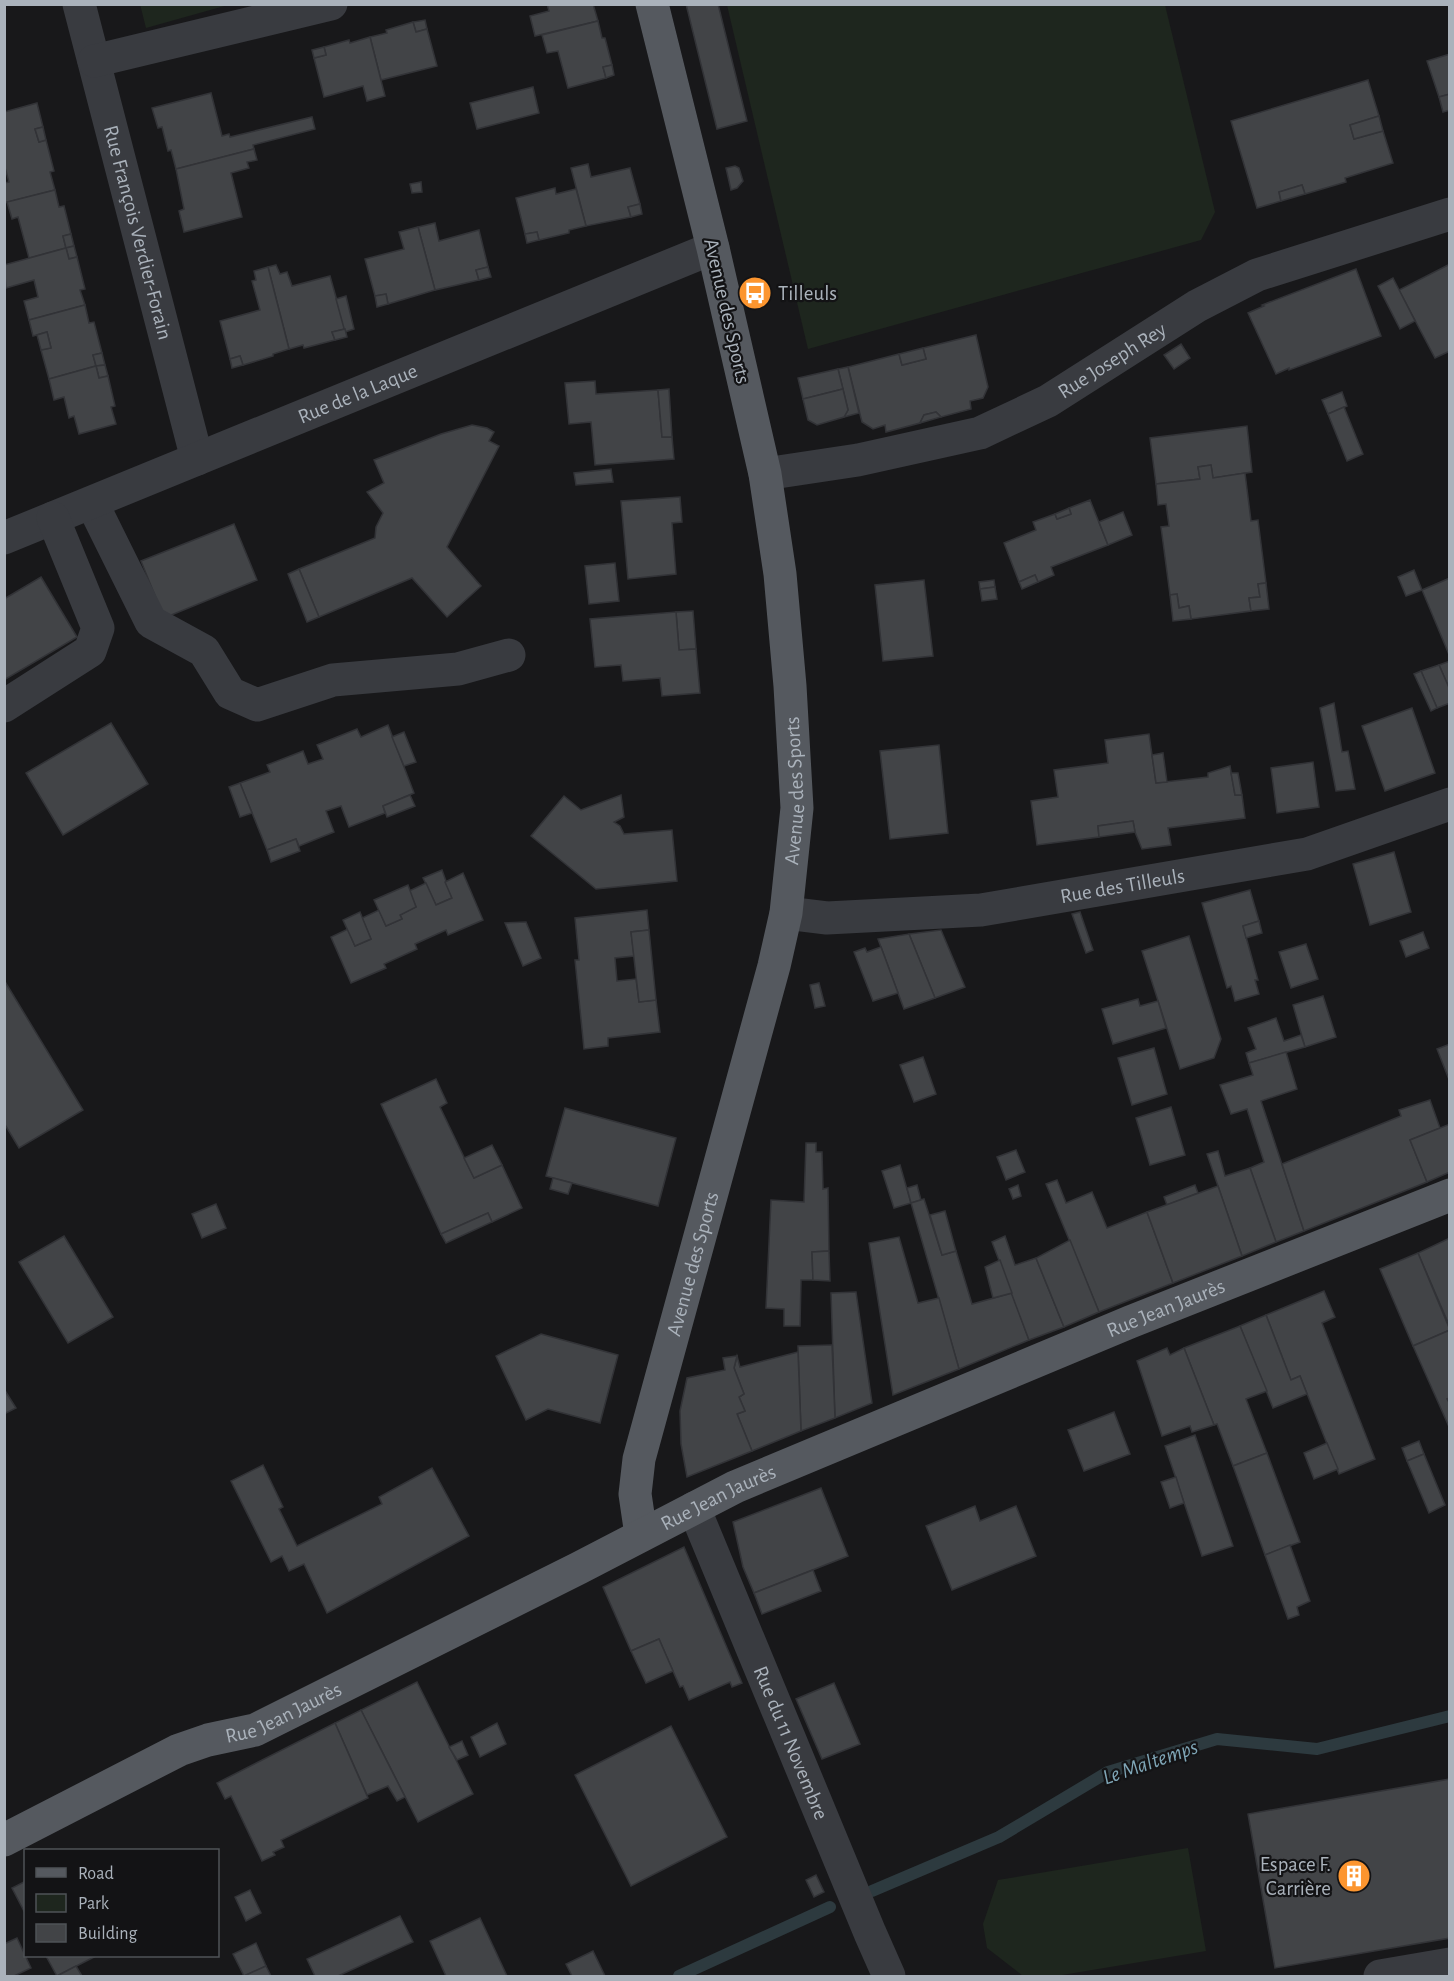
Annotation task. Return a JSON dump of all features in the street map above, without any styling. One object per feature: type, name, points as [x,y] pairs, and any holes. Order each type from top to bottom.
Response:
[{"type":"main road","name":"Avenue des Sports","points":[[641,1535],[635,1494],[639,1459],[771,977],[786,913],[797,808],[790,686],[780,574],[765,474],[652,4]]},
{"type":"main road","name":"Rue Jean Jaurès","points":[[4,1840],[179,1750],[208,1740],[255,1730],[751,1480],[1108,1331],[1449,1195]]},
{"type":"street","name":"Rue François Verdier-Forain","points":[[79,4],[197,459]]},
{"type":"street","points":[[94,61],[331,4]]},
{"type":"street","name":"Rue Joseph Rey","points":[[765,474],[858,460],[980,433],[1048,401],[1197,306],[1257,275],[1449,214]]},
{"type":"street","name":"Rue de la Laque","points":[[4,538],[712,248]]},
{"type":"street","points":[[92,503],[151,622],[204,651],[230,693],[257,705],[333,680],[458,669],[509,655]]},
{"type":"street","points":[[4,706],[90,651],[98,628],[53,518]]},
{"type":"street","name":"Rue des Tilleuls","points":[[786,913],[827,918],[981,910],[1307,854],[1449,804]]},
{"type":"street","name":"Rue du 11 Novembre","points":[[694,1508],[889,1977]]},
{"type":"street","points":[[1380,1977],[1449,1965]]},
{"type":"green space","points":[[140,4],[228,4],[228,5],[146,28]]},
{"type":"green space","points":[[727,5],[1165,5],[1215,212],[1201,240],[808,349]]},
{"type":"green space","points":[[1188,1848],[1206,1951],[1056,1976],[1023,1976],[987,1948],[983,1924],[998,1880]]},
{"type":"building","points":[[547,4],[593,4],[598,21],[535,36],[530,16],[549,11]]},
{"type":"building","points":[[686,4],[718,4],[747,121],[717,129]]},
{"type":"building","points":[[425,20],[427,29],[416,32],[413,22]]},
{"type":"building","points":[[598,21],[612,65],[603,67],[606,78],[568,88],[558,51],[547,53],[542,35]]},
{"type":"building","points":[[413,22],[416,32],[427,29],[437,66],[381,80],[370,37],[387,33],[386,30]]},
{"type":"building","points":[[370,37],[385,96],[367,101],[363,86],[324,97],[314,58],[326,55],[324,47]]},
{"type":"building","points":[[324,47],[326,55],[314,58],[312,50]]},
{"type":"building","points":[[1450,54],[1450,94],[1439,97],[1427,61]]},
{"type":"building","points":[[612,65],[614,75],[606,78],[603,67]]},
{"type":"building","points":[[1368,80],[1379,116],[1350,125],[1354,139],[1383,131],[1393,163],[1345,178],[1346,182],[1305,194],[1302,185],[1279,192],[1281,201],[1257,208],[1231,121]]},
{"type":"building","points":[[533,87],[539,113],[477,129],[470,103]]},
{"type":"building","points":[[211,93],[222,136],[229,134],[230,137],[312,117],[315,129],[253,145],[254,149],[176,169],[171,150],[168,151],[162,127],[158,128],[152,108]]},
{"type":"building","points":[[1450,94],[1450,110],[1443,112],[1439,97]]},
{"type":"building","points":[[37,103],[43,127],[35,129],[39,142],[46,140],[54,171],[50,172],[55,190],[4,203],[4,183],[9,182],[4,164],[4,112]]},
{"type":"building","points":[[1379,116],[1383,131],[1354,139],[1350,125]]},
{"type":"building","points":[[43,127],[46,140],[39,142],[35,129]]},
{"type":"building","points":[[254,149],[257,160],[247,162],[249,168],[231,173],[242,217],[184,232],[179,211],[184,209],[176,169]]},
{"type":"building","points":[[588,164],[591,177],[630,168],[640,204],[628,207],[631,217],[586,226],[571,168]]},
{"type":"building","points":[[735,166],[739,168],[743,181],[737,188],[731,190],[726,168]]},
{"type":"building","points":[[421,182],[422,192],[412,193],[410,184]]},
{"type":"building","points":[[1302,185],[1305,194],[1281,201],[1279,192]]},
{"type":"building","points":[[555,188],[556,194],[576,189],[586,226],[569,230],[569,233],[539,240],[537,232],[525,234],[516,198]]},
{"type":"building","points":[[55,190],[59,207],[64,206],[71,234],[63,236],[66,248],[29,258],[18,217],[12,219],[7,202]]},
{"type":"building","points":[[640,204],[642,214],[631,217],[628,207]]},
{"type":"building","points":[[435,223],[439,241],[479,230],[488,267],[476,270],[479,280],[435,290],[418,227]]},
{"type":"building","points":[[418,227],[435,290],[388,304],[386,294],[375,296],[365,259],[404,249],[399,232]]},
{"type":"building","points":[[537,232],[539,240],[527,243],[525,234]]},
{"type":"building","points":[[71,234],[74,246],[66,248],[63,236]]},
{"type":"building","points":[[74,246],[77,257],[69,259],[66,248]]},
{"type":"building","points":[[66,248],[69,259],[77,257],[85,289],[80,290],[85,305],[29,320],[24,301],[38,297],[34,280],[6,288],[4,265]]},
{"type":"building","points":[[1450,264],[1450,351],[1435,358],[1399,290]]},
{"type":"building","points":[[276,265],[280,274],[287,272],[292,286],[330,276],[345,329],[332,332],[335,340],[304,348],[303,345],[289,349],[268,267]]},
{"type":"building","points":[[268,267],[289,349],[243,365],[240,356],[230,359],[220,321],[260,310],[252,281],[256,280],[254,271]]},
{"type":"building","points":[[488,267],[491,277],[479,280],[476,270]]},
{"type":"building","points":[[1356,269],[1381,336],[1276,374],[1248,313],[1264,306],[1262,305]]},
{"type":"building","points":[[1393,278],[1415,321],[1400,329],[1378,286]]},
{"type":"building","points":[[386,294],[388,304],[377,307],[375,296]]},
{"type":"building","points":[[346,296],[354,329],[345,332],[336,299]]},
{"type":"building","points":[[85,305],[89,323],[94,322],[102,353],[93,355],[96,366],[49,379],[41,350],[51,348],[47,332],[33,336],[29,320]]},
{"type":"building","points":[[345,329],[347,337],[335,340],[332,332]]},
{"type":"building","points":[[47,332],[51,348],[41,350],[37,335]]},
{"type":"building","points":[[976,335],[988,387],[983,398],[970,401],[971,409],[941,417],[936,412],[924,415],[920,423],[886,432],[885,425],[873,429],[862,422],[848,367],[899,354],[902,365],[926,359],[923,348]]},
{"type":"building","points":[[1181,344],[1190,358],[1174,369],[1164,355]]},
{"type":"building","points":[[923,348],[926,359],[902,365],[899,354]]},
{"type":"building","points":[[102,353],[105,365],[96,366],[93,355]]},
{"type":"building","points":[[240,356],[243,365],[232,368],[230,359]]},
{"type":"building","points":[[105,365],[108,376],[99,378],[96,366]]},
{"type":"building","points":[[96,366],[99,378],[108,376],[115,406],[111,407],[116,424],[79,434],[74,416],[69,418],[64,397],[54,400],[49,379]]},
{"type":"building","points":[[848,367],[859,413],[844,417],[848,410],[838,369]]},
{"type":"building","points":[[838,369],[843,389],[803,399],[798,378]]},
{"type":"building","points":[[595,381],[596,394],[658,390],[662,437],[672,437],[674,459],[595,465],[591,422],[569,424],[565,383]]},
{"type":"building","points":[[669,389],[672,437],[662,437],[658,390]]},
{"type":"building","points":[[843,389],[848,410],[844,417],[817,425],[808,420],[803,399]]},
{"type":"building","points":[[1342,392],[1347,406],[1328,414],[1322,400]]},
{"type":"building","points":[[1344,407],[1363,454],[1347,461],[1328,414]]},
{"type":"building","points":[[936,412],[941,417],[920,423],[924,415]]},
{"type":"building","points":[[472,425],[494,432],[489,441],[499,446],[447,547],[481,586],[447,617],[412,578],[319,617],[299,569],[375,538],[376,527],[383,513],[367,492],[384,483],[374,460],[441,434]]},
{"type":"building","points":[[1247,426],[1252,472],[1213,478],[1211,465],[1198,467],[1200,479],[1156,484],[1150,438]]},
{"type":"building","points":[[1211,465],[1213,478],[1245,473],[1251,521],[1258,520],[1266,583],[1258,584],[1260,597],[1249,598],[1251,611],[1191,619],[1189,606],[1179,608],[1177,594],[1170,595],[1161,527],[1169,526],[1166,504],[1158,505],[1156,484],[1200,479],[1198,467]]},
{"type":"building","points":[[611,469],[613,482],[576,485],[574,473]]},
{"type":"building","points":[[680,497],[682,522],[672,523],[676,574],[628,579],[621,501]]},
{"type":"building","points":[[1090,500],[1108,545],[1051,567],[1054,575],[1038,582],[1035,575],[1019,582],[1004,543],[1036,530],[1033,522],[1055,514],[1057,519],[1071,514],[1069,508]]},
{"type":"building","points":[[1069,508],[1071,514],[1057,519],[1055,514]]},
{"type":"building","points":[[1123,512],[1132,535],[1108,545],[1099,522]]},
{"type":"building","points":[[234,524],[257,580],[164,618],[141,561]]},
{"type":"building","points":[[615,563],[619,601],[589,604],[585,566]]},
{"type":"building","points":[[299,569],[319,617],[307,622],[288,574]]},
{"type":"building","points":[[1414,570],[1422,590],[1406,596],[1398,577]]},
{"type":"building","points":[[1035,575],[1038,582],[1022,589],[1019,582]]},
{"type":"building","points":[[41,577],[77,637],[4,680],[4,599]]},
{"type":"building","points":[[1450,578],[1450,657],[1422,590]]},
{"type":"building","points":[[924,580],[933,656],[883,661],[875,585]]},
{"type":"building","points":[[994,580],[995,587],[980,589],[979,582]]},
{"type":"building","points":[[1266,583],[1269,609],[1251,611],[1249,598],[1260,597],[1258,584]]},
{"type":"building","points":[[995,587],[997,599],[982,601],[980,589]]},
{"type":"building","points":[[1177,594],[1179,608],[1189,606],[1191,619],[1173,621],[1170,595]]},
{"type":"building","points":[[693,611],[696,649],[679,650],[676,612]]},
{"type":"building","points":[[676,612],[679,650],[696,649],[700,693],[662,696],[660,678],[623,681],[621,665],[595,667],[590,619]]},
{"type":"building","points":[[1450,661],[1450,690],[1439,665]]},
{"type":"building","points":[[1439,665],[1450,690],[1450,703],[1437,708],[1421,671]]},
{"type":"building","points":[[1421,671],[1437,708],[1431,711],[1414,674]]},
{"type":"building","points":[[1334,703],[1342,752],[1348,751],[1355,789],[1336,791],[1320,708]]},
{"type":"building","points":[[1412,708],[1435,773],[1385,791],[1362,726]]},
{"type":"building","points":[[111,723],[148,784],[63,835],[26,773]]},
{"type":"building","points":[[388,725],[414,793],[383,806],[385,813],[349,827],[341,806],[326,811],[334,832],[299,846],[296,839],[267,850],[240,783],[270,772],[267,765],[303,751],[308,764],[323,759],[317,745],[357,729],[361,737]]},
{"type":"building","points":[[404,732],[416,762],[404,766],[392,737]]},
{"type":"building","points":[[1149,734],[1156,783],[1208,777],[1208,773],[1230,766],[1235,795],[1242,795],[1245,818],[1168,828],[1171,845],[1142,849],[1133,821],[1098,826],[1099,837],[1037,845],[1031,801],[1058,797],[1054,770],[1108,763],[1105,740]]},
{"type":"building","points":[[939,745],[948,833],[890,839],[880,751]]},
{"type":"building","points":[[1163,753],[1167,782],[1156,783],[1152,755]]},
{"type":"building","points":[[1313,762],[1319,807],[1277,813],[1271,768]]},
{"type":"building","points":[[1231,773],[1238,773],[1242,795],[1235,795]]},
{"type":"building","points":[[240,783],[252,813],[240,817],[229,787]]},
{"type":"building","points":[[410,795],[415,806],[387,817],[383,806]]},
{"type":"building","points":[[621,795],[624,817],[614,822],[620,826],[624,834],[672,830],[677,881],[596,889],[531,836],[564,796],[581,810]]},
{"type":"building","points":[[1133,821],[1135,832],[1099,837],[1098,826]]},
{"type":"building","points":[[296,839],[300,851],[271,862],[267,850]]},
{"type":"building","points":[[1394,852],[1411,912],[1370,925],[1353,864]]},
{"type":"building","points":[[442,870],[452,898],[436,905],[423,878]]},
{"type":"building","points":[[463,873],[483,920],[448,935],[446,930],[415,944],[417,949],[384,964],[386,968],[351,983],[331,937],[348,929],[355,946],[371,939],[362,918],[379,910],[386,926],[402,919],[400,915],[416,907],[409,891],[426,883],[436,905],[452,898],[445,882]]},
{"type":"building","points":[[408,885],[416,907],[400,915],[402,919],[386,926],[374,900]]},
{"type":"building","points":[[1250,890],[1259,921],[1243,926],[1258,980],[1255,980],[1259,994],[1235,1001],[1231,986],[1227,988],[1202,903]]},
{"type":"building","points":[[647,910],[649,930],[631,932],[634,956],[615,958],[617,981],[636,979],[639,1002],[656,1000],[660,1032],[608,1038],[608,1046],[584,1049],[575,960],[579,960],[575,918]]},
{"type":"building","points":[[360,912],[371,939],[355,946],[343,920]]},
{"type":"building","points":[[1080,912],[1093,950],[1086,953],[1072,914]]},
{"type":"building","points":[[1259,921],[1262,933],[1246,938],[1243,926]]},
{"type":"building","points":[[526,922],[541,958],[523,966],[505,923]]},
{"type":"building","points":[[649,930],[656,1000],[639,1002],[631,932]]},
{"type":"building","points":[[941,930],[965,987],[935,998],[909,934]]},
{"type":"building","points":[[1423,932],[1429,948],[1406,957],[1400,941]]},
{"type":"building","points":[[909,934],[935,998],[904,1009],[878,939]]},
{"type":"building","points":[[1189,936],[1221,1039],[1214,1058],[1180,1069],[1142,951]]},
{"type":"building","points":[[1306,944],[1318,979],[1291,988],[1279,952]]},
{"type":"building","points":[[881,947],[898,993],[873,1001],[854,952],[865,948],[867,952]]},
{"type":"building","points":[[4,980],[83,1110],[19,1148],[4,1123]]},
{"type":"building","points":[[819,983],[825,1006],[815,1008],[810,985]]},
{"type":"building","points":[[1323,996],[1336,1037],[1305,1047],[1293,1005]]},
{"type":"building","points":[[1138,999],[1140,1006],[1158,1001],[1166,1028],[1113,1044],[1102,1009]]},
{"type":"building","points":[[1276,1018],[1284,1041],[1301,1035],[1305,1047],[1249,1063],[1246,1053],[1256,1049],[1248,1028]]},
{"type":"building","points":[[1450,1044],[1450,1082],[1437,1049]]},
{"type":"building","points":[[1154,1048],[1167,1094],[1132,1105],[1118,1058]]},
{"type":"building","points":[[1286,1052],[1297,1089],[1261,1101],[1304,1231],[1276,1242],[1250,1168],[1264,1162],[1247,1109],[1231,1114],[1220,1085],[1253,1075],[1249,1063]]},
{"type":"building","points":[[923,1057],[936,1094],[914,1102],[900,1065]]},
{"type":"building","points":[[436,1079],[447,1103],[440,1107],[474,1178],[502,1165],[522,1208],[492,1222],[488,1213],[441,1234],[381,1104]]},
{"type":"building","points":[[1430,1100],[1440,1128],[1410,1140],[1427,1182],[1304,1231],[1282,1164],[1401,1116],[1399,1110]]},
{"type":"building","points":[[1171,1107],[1185,1155],[1150,1165],[1136,1118]]},
{"type":"building","points":[[565,1108],[676,1138],[658,1206],[546,1176]]},
{"type":"building","points":[[1450,1124],[1450,1172],[1427,1182],[1410,1140]]},
{"type":"building","points":[[806,1143],[816,1143],[816,1152],[822,1152],[823,1189],[828,1188],[829,1251],[812,1252],[813,1280],[801,1280],[800,1326],[784,1326],[784,1309],[766,1308],[771,1200],[804,1202]]},
{"type":"building","points":[[492,1145],[502,1165],[474,1178],[464,1158]]},
{"type":"building","points":[[1016,1150],[1025,1172],[1006,1180],[997,1157]]},
{"type":"building","points":[[1218,1151],[1225,1176],[1250,1168],[1276,1242],[1242,1256],[1207,1154]]},
{"type":"building","points":[[900,1165],[911,1203],[894,1208],[882,1171]]},
{"type":"building","points":[[553,1178],[572,1183],[568,1194],[550,1189]]},
{"type":"building","points":[[1057,1180],[1066,1203],[1092,1192],[1107,1228],[1147,1212],[1173,1283],[1099,1312],[1046,1184]]},
{"type":"building","points":[[917,1185],[921,1200],[911,1203],[907,1188]]},
{"type":"building","points":[[1018,1185],[1021,1196],[1013,1199],[1009,1189]]},
{"type":"building","points":[[1195,1185],[1198,1193],[1167,1205],[1164,1197]]},
{"type":"building","points":[[1218,1186],[1242,1256],[1173,1283],[1147,1212]]},
{"type":"building","points":[[924,1199],[942,1255],[956,1251],[972,1304],[1012,1293],[1029,1340],[959,1369],[911,1203]]},
{"type":"building","points":[[216,1204],[226,1228],[202,1238],[192,1214]]},
{"type":"building","points":[[945,1211],[956,1251],[942,1255],[930,1215]]},
{"type":"building","points":[[488,1213],[492,1222],[446,1243],[441,1234]]},
{"type":"building","points":[[64,1236],[113,1317],[68,1343],[19,1262]]},
{"type":"building","points":[[1005,1236],[1015,1265],[1036,1258],[1064,1327],[1029,1340],[992,1242]]},
{"type":"building","points":[[899,1237],[918,1303],[939,1298],[959,1369],[893,1395],[869,1243]]},
{"type":"building","points":[[1450,1238],[1450,1327],[1418,1253]]},
{"type":"building","points":[[1070,1240],[1099,1312],[1064,1327],[1036,1258]]},
{"type":"building","points":[[829,1251],[830,1281],[813,1280],[812,1252]]},
{"type":"building","points":[[1418,1253],[1450,1330],[1413,1346],[1380,1269]]},
{"type":"building","points":[[1000,1260],[1012,1293],[993,1298],[985,1267]]},
{"type":"building","points":[[1324,1291],[1335,1317],[1322,1323],[1375,1459],[1339,1474],[1300,1376],[1291,1380],[1266,1315]]},
{"type":"building","points":[[856,1292],[872,1403],[835,1418],[831,1293]]},
{"type":"building","points":[[1266,1315],[1291,1380],[1300,1376],[1307,1394],[1273,1408],[1240,1326]]},
{"type":"building","points":[[1240,1326],[1267,1391],[1246,1399],[1267,1453],[1233,1466],[1217,1424],[1214,1425],[1184,1348]]},
{"type":"building","points":[[1450,1330],[1450,1398],[1447,1399],[1450,1404],[1450,1429],[1413,1346]]},
{"type":"building","points":[[541,1334],[618,1355],[600,1423],[548,1409],[526,1420],[496,1356]]},
{"type":"building","points":[[832,1345],[835,1418],[801,1431],[798,1346]]},
{"type":"building","points":[[1167,1348],[1170,1355],[1184,1348],[1214,1425],[1192,1432],[1190,1426],[1162,1436],[1137,1361]]},
{"type":"building","points":[[798,1352],[801,1431],[752,1451],[737,1414],[745,1411],[739,1397],[744,1394],[734,1368],[737,1356],[740,1367]]},
{"type":"building","points":[[737,1356],[734,1368],[744,1394],[739,1397],[745,1411],[737,1414],[752,1451],[687,1477],[681,1444],[680,1411],[687,1378],[725,1370],[723,1358]]},
{"type":"building","points":[[4,1389],[16,1408],[4,1414]]},
{"type":"building","points":[[1114,1412],[1130,1454],[1084,1471],[1068,1430]]},
{"type":"building","points":[[1195,1435],[1233,1546],[1202,1556],[1165,1446]]},
{"type":"building","points":[[1419,1441],[1424,1454],[1407,1461],[1402,1448]]},
{"type":"building","points":[[1327,1443],[1338,1469],[1314,1479],[1304,1453]]},
{"type":"building","points":[[1267,1453],[1300,1542],[1265,1555],[1233,1466]]},
{"type":"building","points":[[1424,1454],[1445,1505],[1429,1513],[1407,1461]]},
{"type":"building","points":[[263,1465],[283,1507],[279,1509],[297,1546],[382,1504],[379,1497],[432,1468],[469,1536],[327,1613],[304,1564],[289,1571],[282,1556],[271,1562],[231,1481]]},
{"type":"building","points":[[1176,1477],[1184,1503],[1170,1508],[1161,1482]]},
{"type":"building","points":[[821,1488],[848,1556],[754,1593],[743,1567],[733,1522]]},
{"type":"building","points":[[975,1506],[980,1521],[1016,1506],[1036,1556],[952,1590],[926,1526]]},
{"type":"building","points":[[1290,1545],[1310,1601],[1297,1607],[1299,1615],[1288,1619],[1265,1555]]},
{"type":"building","points":[[684,1547],[742,1683],[732,1687],[730,1682],[689,1700],[683,1686],[680,1687],[659,1639],[631,1651],[603,1587]]},
{"type":"building","points":[[813,1570],[821,1591],[762,1614],[754,1593]]},
{"type":"building","points":[[659,1639],[673,1671],[646,1683],[631,1651]]},
{"type":"building","points":[[417,1682],[473,1794],[418,1822],[361,1710]]},
{"type":"building","points":[[834,1683],[860,1744],[822,1759],[796,1699]]},
{"type":"building","points":[[361,1710],[405,1797],[397,1801],[388,1786],[367,1795],[335,1723]]},
{"type":"building","points":[[335,1723],[368,1798],[281,1840],[284,1847],[273,1852],[275,1855],[262,1861],[231,1796],[225,1799],[217,1783]]},
{"type":"building","points":[[497,1723],[506,1744],[480,1757],[471,1737]]},
{"type":"building","points":[[671,1726],[727,1837],[631,1886],[575,1775]]},
{"type":"building","points":[[462,1741],[468,1755],[457,1760],[449,1747]]},
{"type":"building","name":"Espace F. Carrière","points":[[1450,1779],[1450,1938],[1275,1968],[1248,1814]]},
{"type":"building","points":[[816,1875],[824,1892],[814,1897],[806,1880]]},
{"type":"building","points":[[24,1882],[24,1911],[12,1888]]},
{"type":"building","points":[[250,1890],[261,1913],[246,1921],[235,1897]]},
{"type":"building","points":[[400,1916],[413,1942],[338,1976],[315,1976],[307,1959]]},
{"type":"building","points":[[480,1918],[507,1976],[446,1976],[430,1941]]},
{"type":"building","points":[[17,1938],[31,1968],[14,1976],[4,1976],[4,1944]]},
{"type":"building","points":[[256,1943],[266,1966],[244,1976],[233,1954]]},
{"type":"building","points":[[593,1951],[605,1976],[572,1976],[566,1964]]},
{"type":"building","points":[[47,1957],[94,1957],[57,1976]]},
{"type":"building","points":[[76,1966],[82,1976],[57,1976]]},
{"type":"building","points":[[266,1966],[271,1976],[244,1976]]},
{"type":"waterway","name":"Le Maltemps","points":[[872,1891],[999,1837],[1108,1772],[1217,1739],[1317,1749],[1450,1716]]},
{"type":"waterway","name":"Le Maltemps","points":[[679,1976],[830,1907]]},
{"type":"place","name":"Tilleuls","points":[[755,293]]},
{"type":"place","name":"Espace F. Carrière","points":[[1354,1876]]}]
